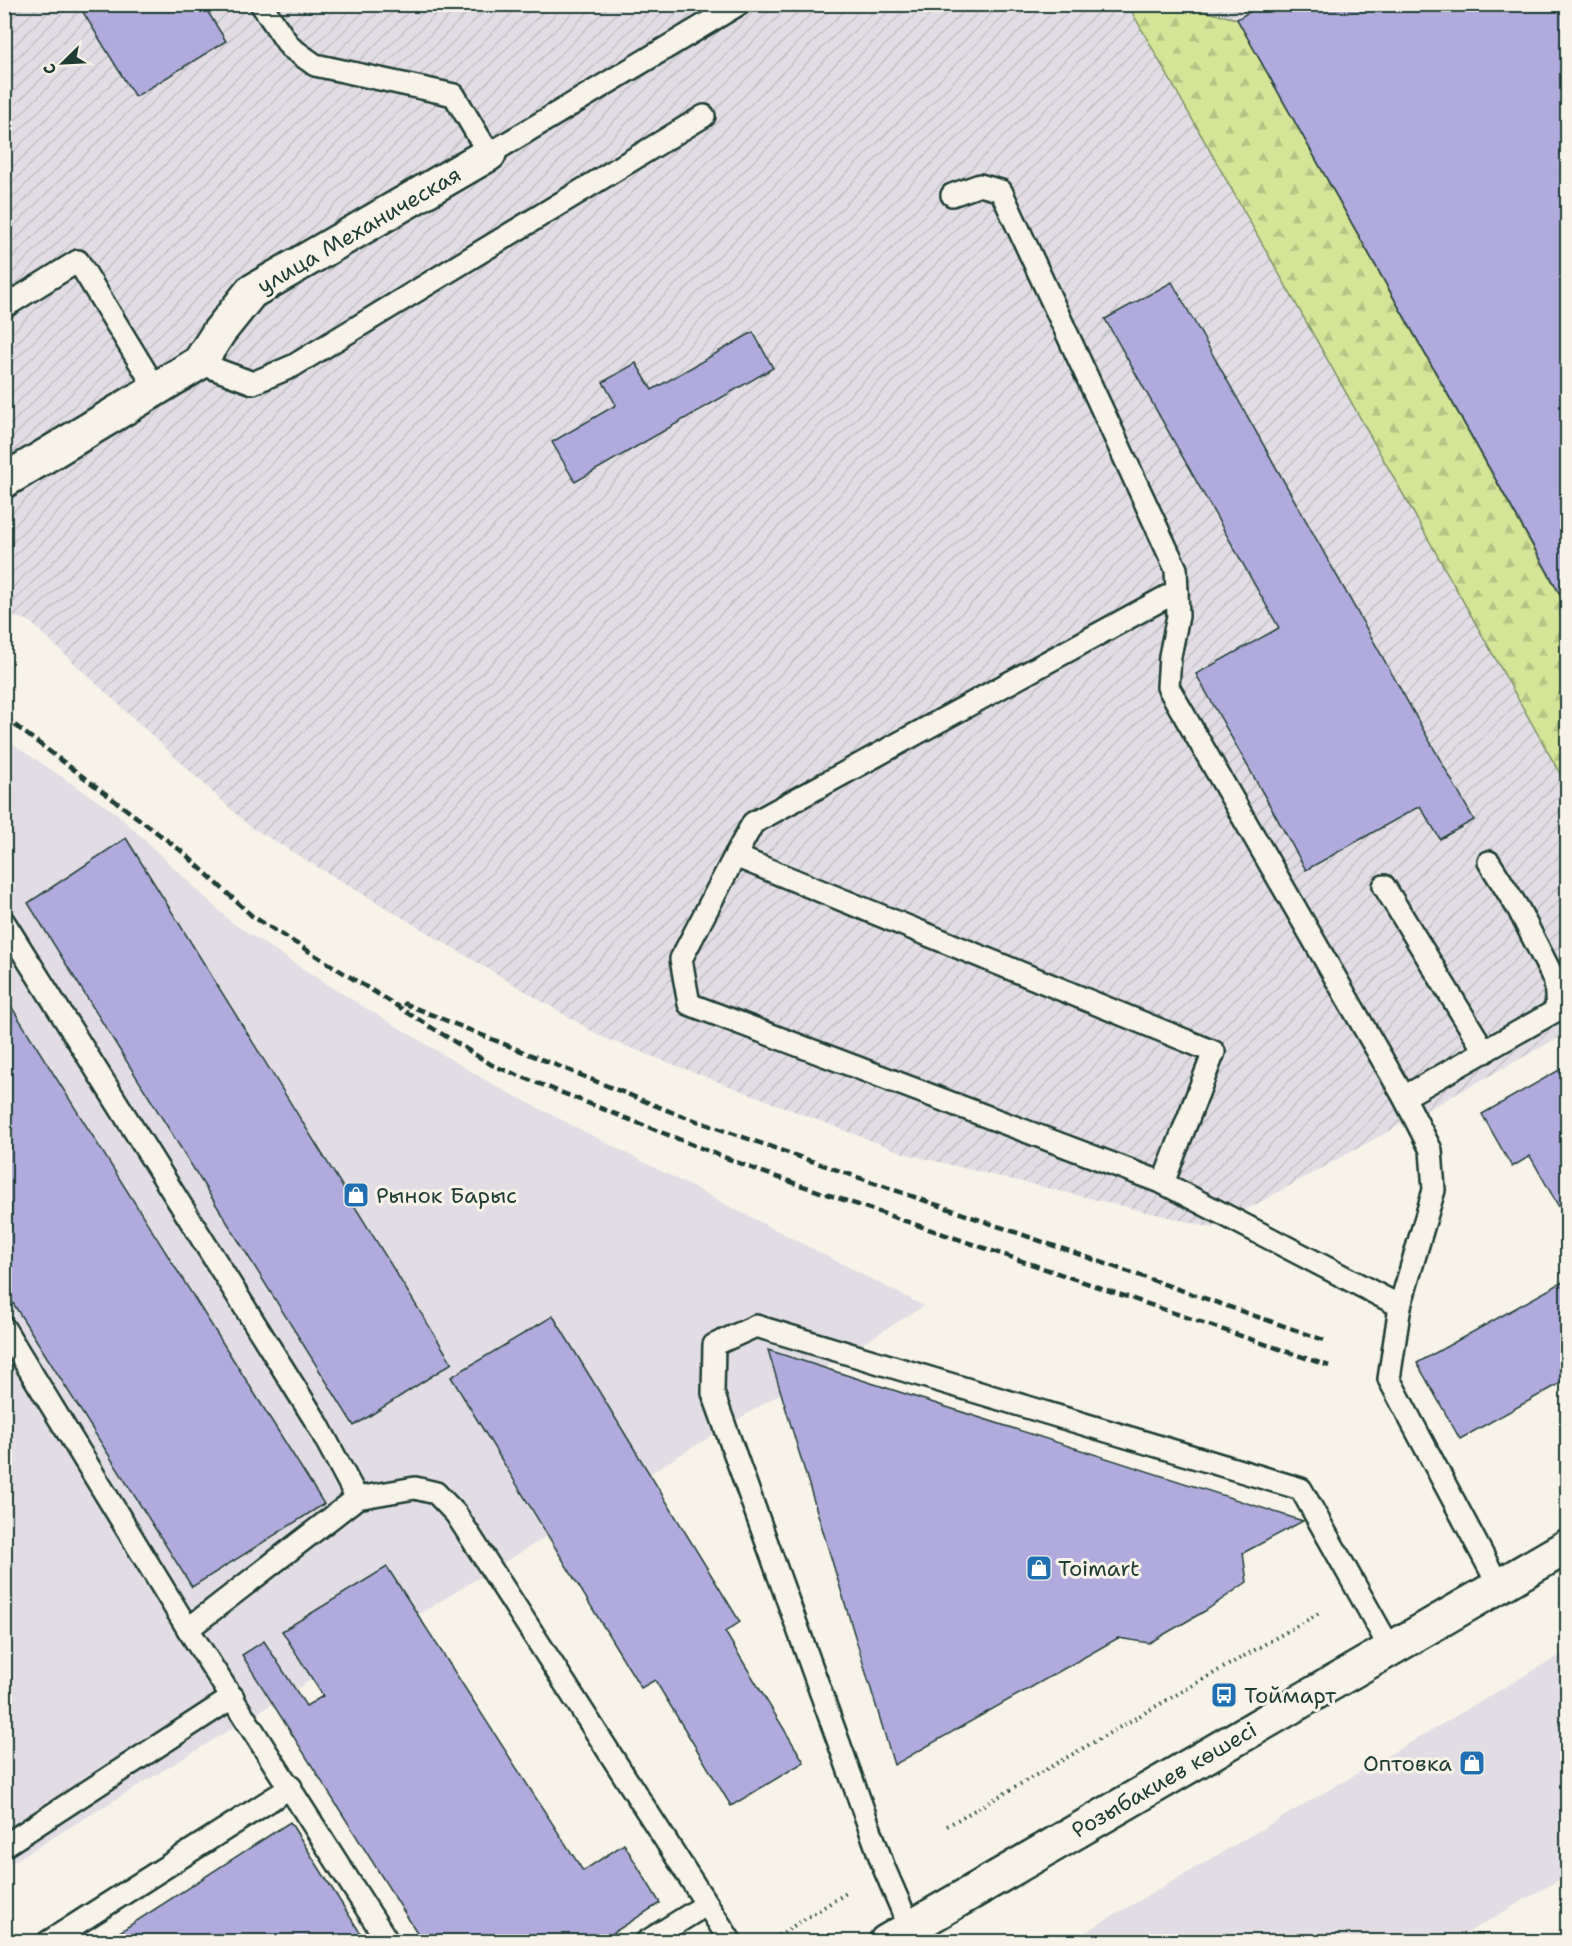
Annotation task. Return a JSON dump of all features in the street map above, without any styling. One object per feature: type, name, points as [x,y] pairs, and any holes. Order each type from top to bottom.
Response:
[{"type":"main road","name":"улица Механическая","points":[[4,482],[199,363],[219,332],[251,292],[489,153]]},
{"type":"main road","name":"Розыбакиев көшесі","points":[[898,1934],[1568,1546]]},
{"type":"lane","points":[[261,4],[290,47],[315,65],[454,95],[489,153],[739,4]]},
{"type":"lane","points":[[199,363],[253,383],[293,366],[704,116]]},
{"type":"lane","points":[[952,195],[980,185],[1001,191],[1176,569],[1178,616],[1170,656],[1168,687],[1404,1097],[1431,1150],[1434,1190],[1400,1306],[1389,1379],[1499,1586]]},
{"type":"lane","points":[[4,307],[78,261],[156,389]]},
{"type":"lane","points":[[1177,591],[753,823],[681,959],[689,1004],[1162,1183],[1400,1306]]},
{"type":"lane","points":[[735,856],[1214,1052],[1162,1183]]},
{"type":"lane","points":[[1404,1097],[1557,1010],[1555,981],[1519,910],[1489,862]]},
{"type":"lane","points":[[1384,886],[1485,1052]]},
{"type":"lane","points":[[4,922],[317,1423],[357,1498]]},
{"type":"lane","points":[[898,1934],[884,1868],[713,1393],[714,1345],[756,1326],[1301,1489],[1390,1648]]},
{"type":"lane","points":[[4,1328],[188,1629],[388,1941]]},
{"type":"lane","points":[[188,1629],[357,1498],[415,1488],[436,1493],[456,1514],[731,1941]]},
{"type":"lane","points":[[4,1846],[233,1696]]},
{"type":"lane","points":[[48,1941],[291,1787]]},
{"type":"lane","points":[[646,1941],[707,1904]]},
{"type":"path","points":[[947,1826],[1321,1612]]},
{"type":"path","points":[[768,1941],[848,1892]]},
{"type":"shaded area","points":[[5,5],[1567,5],[1567,1033],[1213,1228],[906,1154],[602,1037],[249,826],[28,620],[5,615]]},
{"type":"shaded area","name":"Рынок Барыс","points":[[5,739],[116,813],[231,922],[328,985],[492,1084],[924,1306],[5,1867]]},
{"type":"shaded area","name":"Оптовка","points":[[1567,1651],[1567,1875],[1453,1941],[1070,1941]]},
{"type":"green space","points":[[1128,5],[1177,5],[1237,19],[1567,608],[1567,786]]},
{"type":"building","points":[[78,4],[203,4],[226,41],[135,97]]},
{"type":"building","points":[[1263,4],[1568,4],[1568,608],[1237,19]]},
{"type":"building","points":[[1172,282],[1474,820],[1440,839],[1420,806],[1306,870],[1196,674],[1279,628],[1105,319]]},
{"type":"building","points":[[753,332],[773,368],[575,482],[552,442],[616,405],[603,382],[636,363],[652,390]]},
{"type":"building","points":[[126,838],[452,1363],[354,1426],[28,903]]},
{"type":"building","points":[[4,995],[324,1504],[192,1587],[4,1289]]},
{"type":"building","points":[[1568,1065],[1568,1223],[1530,1156],[1512,1167],[1482,1114]]},
{"type":"building","points":[[1568,1279],[1568,1379],[1460,1439],[1417,1363]]},
{"type":"building","points":[[553,1316],[740,1622],[725,1632],[804,1762],[731,1806],[655,1680],[641,1688],[451,1377]]},
{"type":"building","name":"Toimart","points":[[768,1350],[1303,1521],[1243,1553],[1247,1582],[1205,1611],[1149,1643],[1118,1638],[894,1765]]},
{"type":"building","points":[[387,1567],[583,1871],[624,1844],[660,1903],[599,1942],[423,1942],[242,1655],[264,1641],[306,1706],[323,1696],[282,1631]]},
{"type":"building","points":[[290,1822],[366,1942],[104,1942]]},
{"type":"building","points":[[1568,1934],[1568,1942],[1554,1942]]},
{"type":"railway","points":[[4,717],[184,853],[252,916],[492,1065],[759,1171],[1329,1366]]},
{"type":"railway","points":[[403,1003],[674,1113],[1324,1340]]},
{"type":"place","name":"Рынок Барыс","points":[[356,1195]]},
{"type":"place","name":"Toimart","points":[[1039,1568]]},
{"type":"place","name":"Тоймарт","points":[[1224,1695]]},
{"type":"place","name":"Оптовка","points":[[1472,1763]]}]
